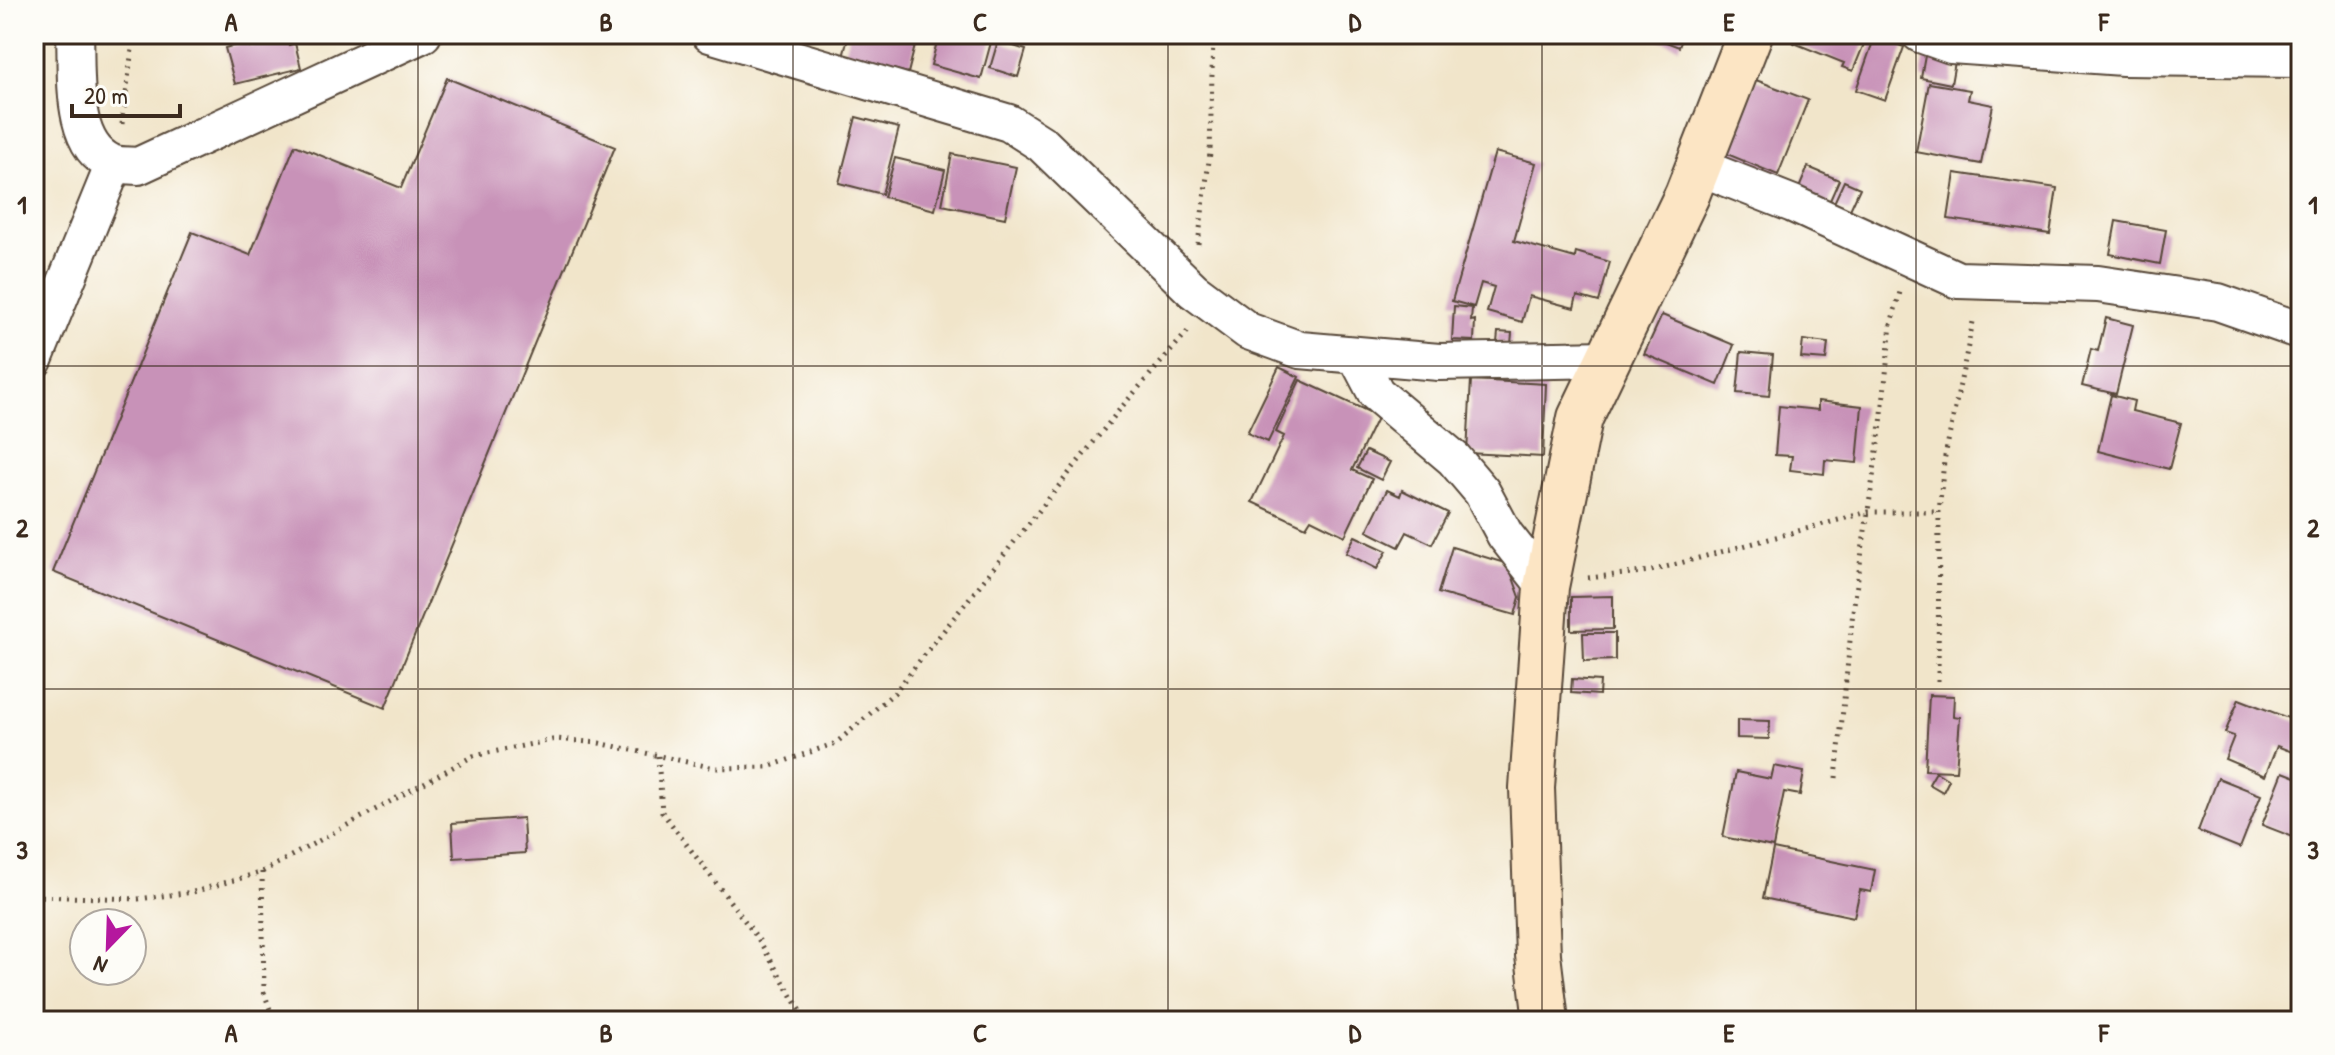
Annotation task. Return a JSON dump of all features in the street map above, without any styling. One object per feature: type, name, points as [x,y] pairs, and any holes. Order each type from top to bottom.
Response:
[{"type":"street","points":[[75,34],[80,106],[86,135],[98,154],[114,164],[138,166],[159,159],[365,46],[423,34]]},
{"type":"street","points":[[710,34],[1009,123],[1042,144],[1202,298],[1248,331],[1300,350],[1439,362],[1609,359]]},
{"type":"street","points":[[1546,1021],[1538,955],[1532,788],[1546,587],[1580,418],[1699,167],[1750,34]]},
{"type":"street","points":[[1920,34],[1951,45],[2123,57],[2301,59]]},
{"type":"street","points":[[34,360],[114,164]]},
{"type":"street","points":[[1699,167],[1910,256],[1958,280],[2098,284],[2218,302],[2301,331]]},
{"type":"street","points":[[1356,355],[1376,393],[1454,459],[1482,492],[1505,535],[1546,587]]},
{"type":"path","points":[[114,164],[134,34]]},
{"type":"path","points":[[34,896],[138,899],[193,892],[262,872],[473,756],[557,739],[599,743],[715,768],[768,767],[836,743],[894,693],[1120,409],[1202,298],[1213,34]]},
{"type":"path","points":[[1836,778],[1853,611],[1881,424],[1891,324],[1910,256]]},
{"type":"path","points":[[1938,681],[1936,543],[1944,461],[1982,281]]},
{"type":"path","points":[[1546,587],[1571,579],[1651,571],[1868,512],[1939,512]]},
{"type":"path","points":[[658,756],[662,812],[757,937],[807,1021]]},
{"type":"path","points":[[262,872],[264,992],[274,1021]]},
{"type":"building","points":[[849,34],[918,34],[908,73],[843,57]]},
{"type":"building","points":[[939,34],[993,35],[981,79],[931,65]]},
{"type":"building","points":[[1007,34],[1020,34],[1021,37],[1009,41]]},
{"type":"building","points":[[1645,34],[1684,34],[1679,47]]},
{"type":"building","points":[[1798,34],[1868,34],[1853,71],[1842,67],[1844,63],[1794,43]]},
{"type":"building","points":[[1875,36],[1904,47],[1885,100],[1856,90]]},
{"type":"building","points":[[287,37],[289,45],[295,43],[301,68],[235,84],[225,48],[249,41],[250,47]]},
{"type":"building","points":[[998,41],[1026,50],[1018,77],[990,68]]},
{"type":"building","points":[[1926,50],[1956,56],[1951,84],[1921,78]]},
{"type":"building","points":[[447,78],[615,147],[385,708],[53,572],[192,232],[250,255],[295,145],[401,188]]},
{"type":"building","points":[[1756,80],[1808,100],[1778,175],[1727,154]]},
{"type":"building","points":[[1929,83],[1970,90],[1968,100],[1993,105],[1981,164],[1916,152]]},
{"type":"building","points":[[856,117],[899,128],[882,194],[839,183]]},
{"type":"building","points":[[1495,152],[1536,163],[1514,241],[1575,258],[1576,252],[1610,262],[1599,302],[1577,296],[1574,308],[1529,296],[1522,322],[1487,312],[1494,287],[1481,283],[1474,307],[1452,301]]},
{"type":"building","points":[[952,154],[1016,167],[1005,218],[942,205]]},
{"type":"building","points":[[895,158],[945,170],[935,210],[884,197]]},
{"type":"building","points":[[1808,167],[1839,180],[1828,205],[1797,193]]},
{"type":"building","points":[[1955,173],[2057,188],[2050,234],[1948,219]]},
{"type":"building","points":[[1844,181],[1860,188],[1849,212],[1833,205]]},
{"type":"building","points":[[2116,221],[2166,230],[2160,264],[2110,254]]},
{"type":"building","points":[[1454,306],[1472,308],[1474,341],[1452,340]]},
{"type":"building","points":[[1662,315],[1734,345],[1718,385],[1644,354]]},
{"type":"building","points":[[2106,318],[2133,325],[2116,394],[2082,386],[2091,349],[2098,351]]},
{"type":"building","points":[[1498,332],[1512,333],[1511,344],[1497,343]]},
{"type":"building","points":[[1803,340],[1828,343],[1826,360],[1801,358]]},
{"type":"building","points":[[1741,352],[1773,355],[1769,396],[1737,393]]},
{"type":"building","points":[[1279,367],[1299,377],[1268,442],[1247,433]]},
{"type":"building","points":[[1300,380],[1378,416],[1352,470],[1372,479],[1345,536],[1311,519],[1306,527],[1252,502],[1284,436],[1276,432]]},
{"type":"building","points":[[1471,380],[1546,384],[1543,457],[1467,453]]},
{"type":"building","points":[[2111,395],[2134,401],[2132,411],[2181,423],[2169,469],[2098,451]]},
{"type":"building","points":[[1818,401],[1862,406],[1857,463],[1825,460],[1824,474],[1790,470],[1792,456],[1775,455],[1779,406],[1818,410]]},
{"type":"building","points":[[1366,451],[1390,462],[1381,480],[1357,468]]},
{"type":"building","points":[[1387,490],[1400,496],[1402,490],[1448,513],[1432,544],[1407,532],[1399,547],[1367,531]]},
{"type":"building","points":[[1355,536],[1387,551],[1377,569],[1346,553]]},
{"type":"building","points":[[1452,547],[1508,564],[1520,597],[1515,615],[1438,593]]},
{"type":"building","points":[[1613,596],[1613,629],[1571,630],[1571,597]]},
{"type":"building","points":[[1583,633],[1615,633],[1615,660],[1584,661]]},
{"type":"building","points":[[1572,679],[1600,681],[1599,695],[1571,693]]},
{"type":"building","points":[[1929,695],[1954,696],[1953,716],[1960,717],[1956,771],[1925,770]]},
{"type":"building","points":[[2239,699],[2301,723],[2300,755],[2277,746],[2265,776],[2225,759],[2234,736],[2225,733]]},
{"type":"building","points":[[1737,720],[1770,721],[1769,739],[1737,738]]},
{"type":"building","points":[[1774,766],[1804,772],[1800,795],[1784,792],[1773,847],[1723,837],[1736,772],[1771,779]]},
{"type":"building","points":[[1936,772],[1949,780],[1943,792],[1929,784]]},
{"type":"building","points":[[2283,772],[2301,779],[2301,840],[2262,825]]},
{"type":"building","points":[[2218,778],[2261,795],[2240,848],[2198,831]]},
{"type":"building","points":[[523,818],[525,853],[454,858],[452,823]]},
{"type":"building","points":[[1773,849],[1875,870],[1871,892],[1860,890],[1854,917],[1763,898]]}]
